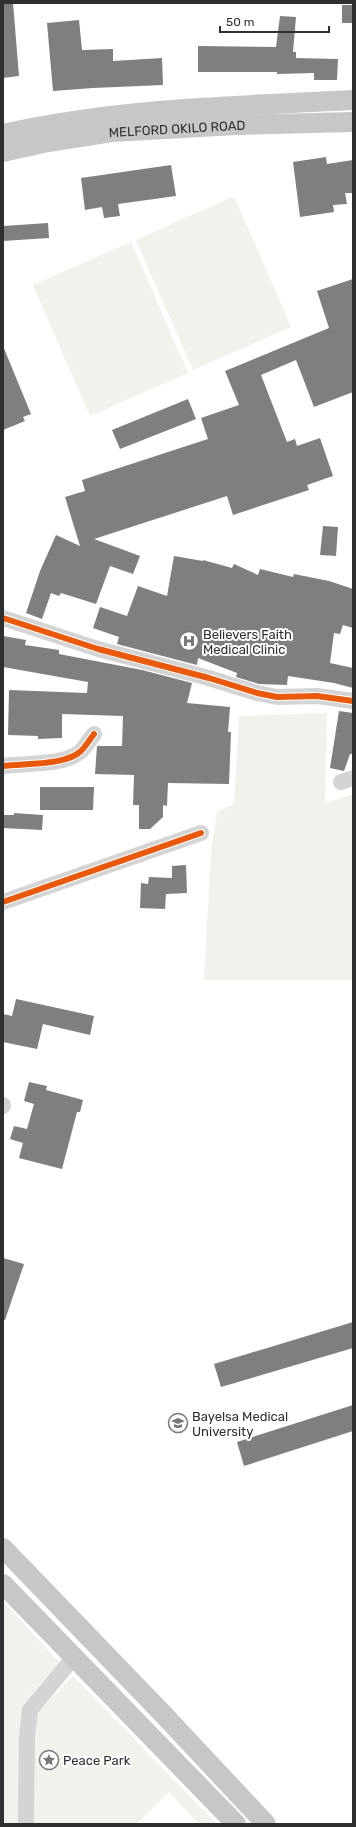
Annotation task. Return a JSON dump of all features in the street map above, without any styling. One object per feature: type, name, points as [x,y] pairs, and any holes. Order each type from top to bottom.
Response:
[{"type":"main road","name":"MELFORD OKILO ROAD","points":[[3,134],[50,123],[111,115],[353,100]]},
{"type":"main road","name":"MELFORD OKILO ROAD","points":[[3,152],[48,142],[112,132],[236,125],[353,122]]},
{"type":"main road","points":[[3,1548],[164,1714],[266,1824]]},
{"type":"main road","points":[[3,1584],[236,1824]]},
{"type":"street","points":[[3,618],[98,649],[209,678],[257,693],[277,697],[317,696],[353,701]]},
{"type":"street","points":[[3,766],[58,761],[73,756],[81,751],[94,734]]},
{"type":"street","points":[[3,902],[201,832]]},
{"type":"street","points":[[26,1824],[26,1736],[30,1710],[74,1657]]},
{"type":"shaded area","points":[[234,196],[291,327],[193,370],[136,240]]},
{"type":"shaded area","points":[[131,242],[188,373],[90,416],[33,285]]},
{"type":"shaded area","points":[[327,713],[325,803],[353,794],[353,980],[204,980],[211,851],[217,812],[234,804],[239,716]]},
{"type":"shaded area","points":[[3,1601],[59,1662],[31,1695],[43,1707],[73,1676],[217,1824],[199,1824],[169,1792],[137,1824],[3,1824]]},
{"type":"building","points":[[3,3],[13,3],[19,76],[3,78]]},
{"type":"building","points":[[342,5],[353,5],[353,23],[342,23]]},
{"type":"building","points":[[280,16],[296,17],[293,52],[296,52],[296,58],[338,59],[337,80],[314,80],[314,73],[277,74],[277,72],[198,72],[198,46],[276,47]]},
{"type":"building","points":[[79,20],[82,50],[113,49],[113,61],[162,58],[163,85],[53,91],[47,23]]},
{"type":"building","points":[[326,157],[327,164],[353,160],[353,193],[345,193],[347,204],[333,205],[334,212],[300,217],[293,162]]},
{"type":"building","points":[[171,165],[176,196],[118,204],[120,216],[104,218],[102,207],[85,210],[81,178]]},
{"type":"building","points":[[48,223],[49,238],[3,241],[3,226]]},
{"type":"building","points":[[353,279],[353,392],[314,407],[296,360],[261,375],[287,442],[295,439],[297,446],[320,438],[333,476],[307,485],[309,490],[233,515],[227,496],[94,539],[140,556],[133,574],[110,566],[96,604],[61,593],[59,596],[51,593],[42,619],[26,613],[40,571],[56,535],[80,546],[65,497],[85,491],[82,480],[208,439],[201,418],[239,405],[225,371],[329,328],[317,291]]},
{"type":"building","points":[[3,346],[31,414],[23,417],[25,421],[3,430]]},
{"type":"building","points":[[188,399],[196,419],[120,449],[112,430]]},
{"type":"building","points":[[323,526],[338,527],[336,556],[320,555]]},
{"type":"building","points":[[174,556],[203,560],[232,568],[234,564],[258,575],[260,569],[293,577],[294,574],[329,581],[353,589],[353,628],[343,625],[340,634],[334,633],[330,663],[353,668],[353,688],[334,683],[288,676],[287,685],[259,684],[236,677],[237,673],[198,658],[197,665],[117,644],[119,637],[93,628],[100,607],[127,616],[138,586],[167,596]]},
{"type":"building","points":[[3,636],[26,640],[25,645],[59,650],[59,654],[142,670],[192,683],[187,703],[230,707],[228,732],[231,732],[229,784],[168,783],[167,806],[163,805],[163,817],[150,829],[139,829],[139,805],[133,805],[134,775],[95,774],[97,746],[122,746],[123,716],[62,714],[62,738],[38,739],[38,736],[8,735],[9,690],[87,693],[88,682],[3,667]]},
{"type":"building","points":[[339,711],[353,713],[353,754],[350,754],[344,771],[330,768]]},
{"type":"building","points":[[40,787],[94,787],[93,810],[40,810]]},
{"type":"building","points":[[14,813],[43,815],[42,830],[3,828],[3,815],[14,815]]},
{"type":"building","points":[[186,865],[187,893],[166,894],[165,909],[140,908],[141,883],[148,884],[149,877],[172,878],[172,866]]},
{"type":"building","points":[[16,999],[94,1016],[90,1035],[43,1024],[37,1049],[3,1042],[3,1014],[12,1016]]},
{"type":"building","points":[[29,1082],[47,1086],[46,1090],[83,1100],[80,1112],[77,1112],[62,1169],[19,1158],[23,1143],[10,1139],[14,1126],[27,1129],[34,1104],[24,1101]]},
{"type":"building","points":[[3,1258],[24,1264],[5,1320],[3,1320]]},
{"type":"building","points":[[353,1322],[353,1348],[221,1387],[214,1364]]},
{"type":"building","points":[[353,1405],[353,1431],[244,1466],[237,1442]]},
{"type":"cycle path","points":[[3,618],[98,649],[209,678],[257,693],[277,697],[317,696],[353,701]]},
{"type":"cycle path","points":[[3,766],[55,762],[74,756],[85,747],[94,734]]},
{"type":"cycle path","points":[[3,902],[201,833]]},
{"type":"place","name":"Believers Faith Medical Clinic","points":[[189,641]]},
{"type":"place","name":"Bayelsa Medical University","points":[[178,1423]]},
{"type":"place","name":"Peace Park","points":[[49,1760]]}]
